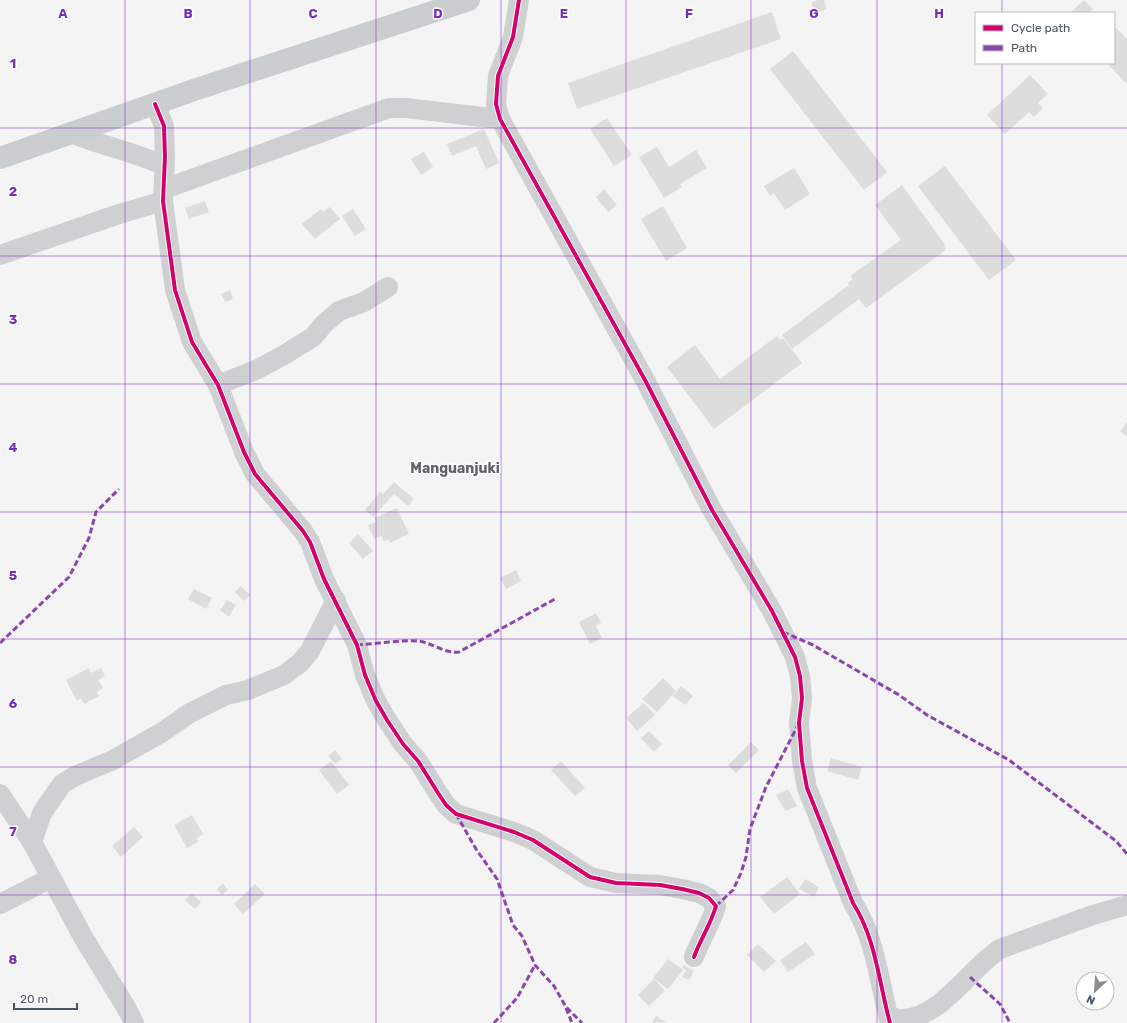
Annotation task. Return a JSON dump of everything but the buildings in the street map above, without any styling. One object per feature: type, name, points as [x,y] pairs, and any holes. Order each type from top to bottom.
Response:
[{"type":"main road","points":[[0,158],[155,104],[469,0]]},
{"type":"street","points":[[519,0],[513,37],[498,76],[496,104],[500,119],[645,380],[712,510],[772,611],[795,657],[800,676],[802,698],[799,723],[802,761],[807,788],[853,903],[862,916],[869,936],[889,1019],[901,1020],[916,1018],[926,1013],[970,977],[987,957],[1000,949],[1090,916],[1127,905]]},
{"type":"street","points":[[155,104],[164,126],[164,195],[175,290],[192,342],[218,384],[244,452],[255,474],[303,531],[310,542],[324,579],[336,600],[357,645],[365,675],[376,701],[387,720],[403,744],[418,761],[446,805],[456,814],[508,830],[533,840],[590,877],[616,883],[660,885],[699,893],[709,898],[716,906],[700,940],[694,957]]},
{"type":"street","points":[[0,255],[120,214],[164,195],[390,108],[406,108],[500,119]]},
{"type":"street","points":[[71,133],[95,143],[148,158],[165,166]]},
{"type":"street","points":[[218,384],[258,369],[284,355],[313,337],[324,324],[339,311],[364,302],[388,287]]},
{"type":"street","points":[[32,842],[42,813],[53,794],[62,784],[75,776],[113,760],[161,733],[190,713],[226,695],[248,690],[284,675],[300,662],[310,651],[336,600]]},
{"type":"street","points":[[0,794],[32,842],[83,937],[134,1023]]},
{"type":"street","points":[[0,904],[51,878]]},
{"type":"marked path","points":[[0,643],[69,577],[89,538],[96,512],[119,489]]},
{"type":"marked path","points":[[357,645],[417,641],[428,643],[443,650],[459,652],[555,599]]},
{"type":"marked path","points":[[783,632],[813,645],[899,695],[927,715],[1009,760],[1116,841],[1127,854]]},
{"type":"marked path","points":[[716,906],[733,890],[741,873],[746,857],[750,829],[766,787],[798,725]]},
{"type":"marked path","points":[[456,814],[476,849],[497,879],[513,925],[522,936],[535,965],[554,986],[566,1007],[582,1023]]},
{"type":"marked path","points":[[494,1023],[517,998],[535,965]]},
{"type":"marked path","points":[[970,977],[1000,1004],[1010,1023]]},
{"type":"marked path","points":[[566,1008],[572,1023]]},
{"type":"cycle path","points":[[519,0],[513,37],[498,76],[496,104],[500,119],[645,380],[712,510],[772,611],[795,657],[800,676],[802,698],[799,723],[802,761],[807,788],[853,903],[867,931],[872,946],[890,1023]]},
{"type":"cycle path","points":[[155,104],[164,126],[165,157],[163,201],[175,290],[192,342],[218,385],[244,452],[255,474],[303,531],[310,542],[324,579],[357,645],[365,675],[376,701],[387,720],[403,744],[418,761],[446,805],[456,814],[514,832],[533,840],[590,877],[616,883],[660,885],[699,893],[709,898],[716,906],[694,957]]},
{"type":"district","name":"Manguanjuki","points":[[455,468]]}]
